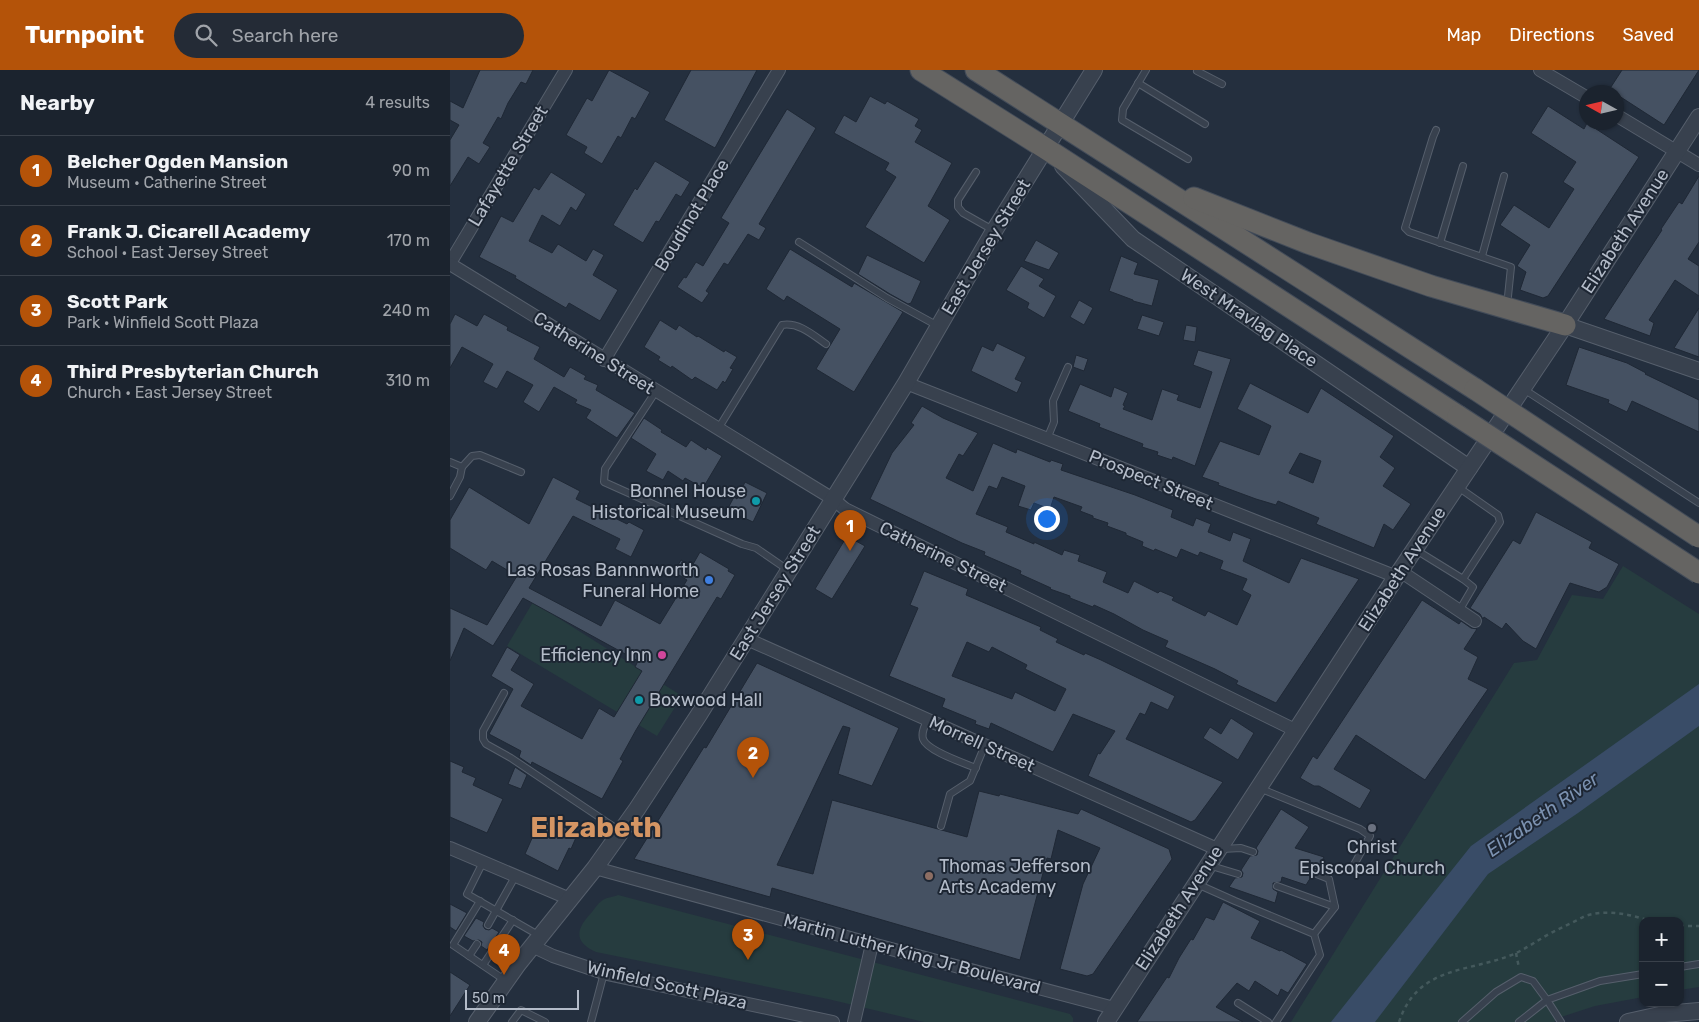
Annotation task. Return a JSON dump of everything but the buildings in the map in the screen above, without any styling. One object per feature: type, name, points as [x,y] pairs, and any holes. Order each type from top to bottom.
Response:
[{"type":"highway","points":[[921,70],[1045,148],[1699,573]]},
{"type":"highway","points":[[976,70],[1475,389],[1699,538]]},
{"type":"highway","points":[[1148,181],[1316,246],[1431,286],[1565,325]]},
{"type":"street","name":"Lafayette Street","points":[[450,263],[566,70]]},
{"type":"street","name":"Boudinot Place","points":[[604,360],[779,70]]},
{"type":"street","name":"East Jersey Street","points":[[477,1022],[536,941],[596,868],[747,640],[788,570],[906,382],[994,231],[1094,70]]},
{"type":"street","points":[[1540,70],[1579,94]]},
{"type":"street","name":"Elizabeth Avenue","points":[[1110,1015],[1456,486],[1565,325],[1699,117]]},
{"type":"street","points":[[1624,120],[1699,165]]},
{"type":"street","name":"West Mravlag Place","points":[[1045,148],[1133,239],[1469,468]]},
{"type":"street","name":"Catherine Street","points":[[450,263],[845,508],[1297,731]]},
{"type":"street","points":[[1565,325],[1699,371]]},
{"type":"street","name":"Prospect Street","points":[[906,382],[1048,439],[1399,574],[1474,621]]},
{"type":"street","name":"Morrell Street","points":[[747,640],[1218,849]]},
{"type":"street","points":[[450,848],[570,899]]},
{"type":"street","name":"Martin Luther King Jr Boulevard","points":[[596,868],[872,944],[1110,1015]]},
{"type":"street","name":"Winfield Scott Plaza","points":[[536,941],[553,956],[604,973],[814,1020],[833,1022]]},
{"type":"street","points":[[854,1022],[872,944]]},
{"type":"street","points":[[1628,1022],[1664,1014],[1699,1011]]},
{"type":"lane","points":[[1146,70],[1123,109],[1122,120],[1188,159]]},
{"type":"lane","points":[[1197,70],[1222,84]]},
{"type":"lane","points":[[1138,83],[1205,124]]},
{"type":"lane","points":[[1436,130],[1406,228],[1409,232],[1511,267],[1507,307]]},
{"type":"lane","points":[[1440,243],[1463,166]]},
{"type":"lane","points":[[976,172],[958,200],[958,207],[963,213],[994,231]]},
{"type":"lane","points":[[1482,256],[1504,176]]},
{"type":"lane","points":[[798,242],[887,298],[938,326]]},
{"type":"lane","points":[[718,429],[782,324],[800,327],[826,344]]},
{"type":"lane","points":[[1048,439],[1054,422],[1053,401],[1068,368]]},
{"type":"lane","points":[[1521,388],[1699,503]]},
{"type":"lane","points":[[656,391],[605,469],[604,482],[742,544],[756,548],[788,570]]},
{"type":"lane","points":[[450,496],[460,477],[462,467],[472,456],[480,454],[521,472]]},
{"type":"lane","points":[[450,462],[462,467]]},
{"type":"lane","points":[[1456,486],[1498,514],[1500,518],[1500,522],[1463,579]]},
{"type":"lane","points":[[1415,550],[1473,587],[1459,610]]},
{"type":"lane","points":[[504,693],[483,731],[483,739],[486,744],[511,758],[621,832]]},
{"type":"lane","points":[[928,719],[923,732],[923,740],[930,748],[976,768]]},
{"type":"lane","points":[[941,826],[950,794],[970,781],[985,745]]},
{"type":"lane","points":[[1258,787],[1360,829],[1370,836],[1350,870]]},
{"type":"lane","points":[[1218,849],[1241,848],[1253,852]]},
{"type":"lane","points":[[483,862],[467,894],[513,920],[536,941]]},
{"type":"lane","points":[[1208,864],[1238,874]]},
{"type":"lane","points":[[1314,873],[1330,879],[1335,907],[1314,934]]},
{"type":"lane","points":[[488,925],[516,876]]},
{"type":"lane","points":[[1195,883],[1314,934]]},
{"type":"lane","points":[[1277,886],[1335,907]]},
{"type":"lane","points":[[480,901],[453,945],[506,981]]},
{"type":"lane","points":[[483,965],[513,920]]},
{"type":"lane","points":[[1276,1022],[1320,955],[1314,934]]},
{"type":"lane","points":[[469,956],[476,944]]},
{"type":"lane","points":[[1684,966],[1699,964]]},
{"type":"lane","points":[[591,1022],[604,973]]},
{"type":"lane","points":[[1519,1022],[1547,1000],[1600,981],[1639,975]]},
{"type":"lane","points":[[1462,1022],[1496,992],[1521,977],[1533,981],[1561,1022]]},
{"type":"lane","points":[[1238,1003],[1268,1022]]},
{"type":"lane","points":[[512,1022],[521,1010],[545,1022]]},
{"type":"path","points":[[1399,1022],[1410,999],[1432,979],[1443,974],[1495,961],[1516,953],[1597,912],[1622,913],[1639,918]]},
{"type":"path","points":[[1684,926],[1699,926]]},
{"type":"path","points":[[1516,953],[1521,977]]},
{"type":"green space","points":[[1623,566],[1699,614],[1699,987],[1684,989],[1684,917],[1639,917],[1639,998],[1595,1006],[1558,1018],[1554,1022],[1291,1022],[1514,663],[1537,660],[1572,595],[1603,599]]},
{"type":"green space","points":[[533,602],[682,696],[657,736],[507,646]]},
{"type":"green space","points":[[618,895],[1070,1014],[1073,1022],[924,1022],[828,999],[596,952],[588,948],[580,939],[580,929],[600,902],[606,898]]},
{"type":"water","name":"Elizabeth River","points":[[1699,684],[1699,726],[1578,813],[1488,874],[1375,1022],[1331,1022],[1471,846]]},
{"type":"place","name":"Bonnel House Historical Museum","points":[[756,501]]},
{"type":"place","name":"Belcher Ogden Mansion","points":[[850,551]]},
{"type":"place","name":"Las Rosas Bannnworth Funeral Home","points":[[709,580]]},
{"type":"place","name":"Efficiency Inn","points":[[662,655]]},
{"type":"place","name":"Boxwood Hall","points":[[639,700]]},
{"type":"place","name":"Frank J. Cicarell Academy","points":[[753,778]]},
{"type":"place","name":"Christ Episcopal Church","points":[[1372,828]]},
{"type":"place","name":"Thomas Jefferson Arts Academy","points":[[929,876]]},
{"type":"place","name":"Scott Park","points":[[748,960]]},
{"type":"place","name":"Third Presbyterian Church","points":[[504,975]]},
{"type":"district","name":"Elizabeth","points":[[596,827]]}]
